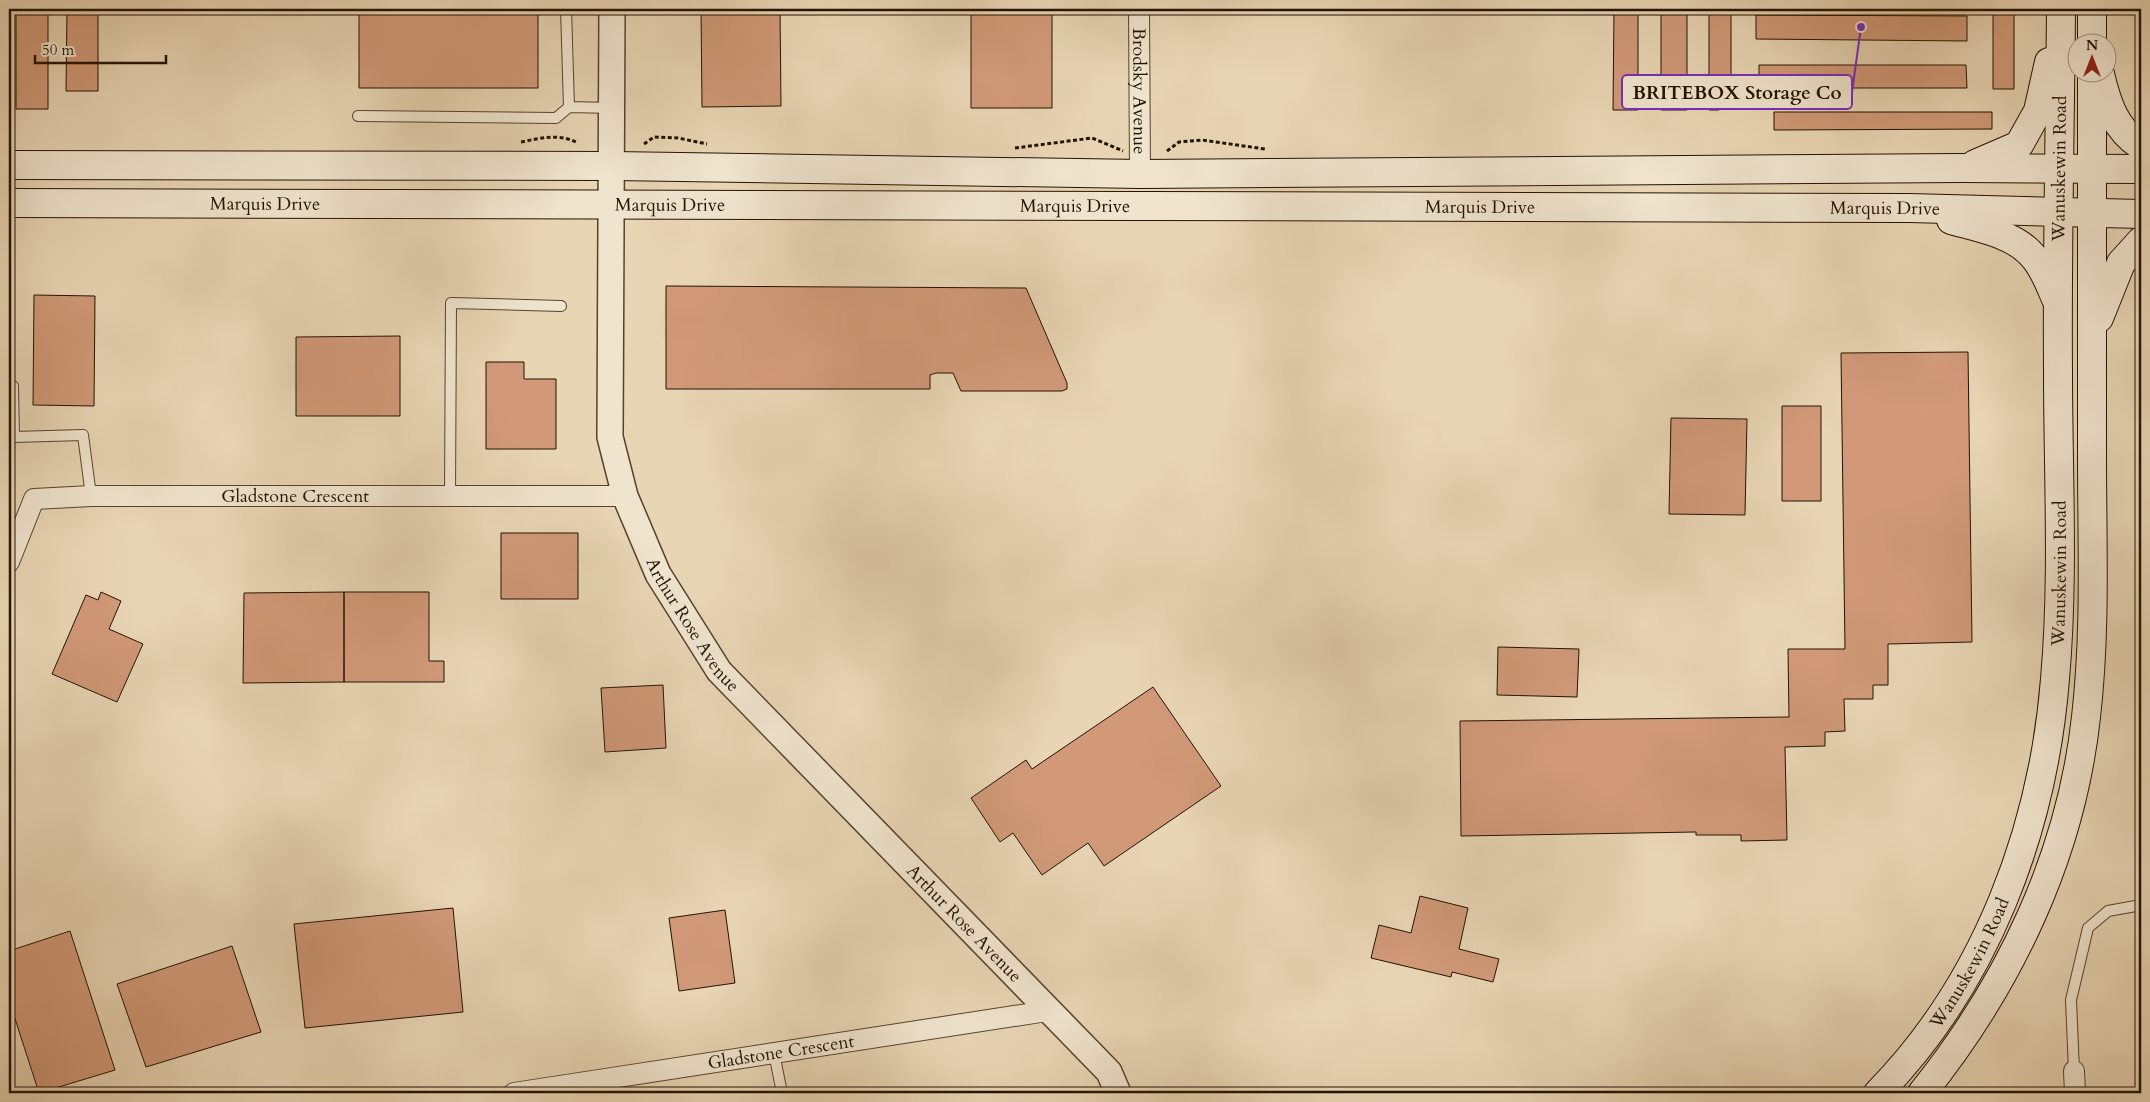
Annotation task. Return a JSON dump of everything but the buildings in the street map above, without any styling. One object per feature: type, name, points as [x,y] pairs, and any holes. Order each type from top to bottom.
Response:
[{"type":"main road","points":[[1962,168],[1995,157],[2019,145],[2038,111],[2061,12]]},
{"type":"main road","name":"Wanuskewin Road","points":[[1878,1093],[1895,1076],[1931,1030],[1958,991],[1983,944],[2013,875],[2039,786],[2055,680],[2059,606],[2057,301],[2061,12]]},
{"type":"main road","name":"Wanuskewin Road","points":[[1922,1093],[1975,1023],[2032,918],[2050,871],[2072,793],[2085,726],[2092,652],[2092,82]]},
{"type":"main road","points":[[2102,82],[2108,105],[2126,136],[2141,146]]},
{"type":"main road","name":"Marquis Drive","points":[[9,165],[613,166],[1140,174],[1962,168],[2141,170]]},
{"type":"main road","name":"Marquis Drive","points":[[9,203],[1909,208],[2141,214]]},
{"type":"main road","points":[[1909,208],[1986,229],[2029,252],[2046,276],[2057,301]]},
{"type":"main road","points":[[2092,341],[2104,300],[2121,263],[2141,240]]},
{"type":"street","name":"Arthur Rose Avenue","points":[[612,9],[613,204],[610,437],[625,496],[658,574],[719,671],[932,889],[1047,1011],[1109,1072],[1118,1093]]},
{"type":"street","name":"Brodsky Avenue","points":[[1139,9],[1140,174]]},
{"type":"street","name":"Gladstone Crescent","points":[[9,562],[34,499],[91,496],[625,496]]},
{"type":"street","name":"Gladstone Crescent","points":[[523,1093],[567,1089],[774,1053],[1047,1011]]},
{"type":"street","points":[[2074,1071],[2075,1093]]},
{"type":"lane","points":[[566,9],[569,106]]},
{"type":"lane","points":[[358,116],[556,118],[569,106],[613,108]]},
{"type":"lane","points":[[450,496],[451,303],[560,306]]},
{"type":"lane","points":[[13,386],[14,437],[83,435],[91,496]]},
{"type":"lane","points":[[2074,1071],[2071,1000],[2088,928],[2108,911],[2141,905]]},
{"type":"lane","points":[[774,1053],[782,1093]]},
{"type":"place","name":"BRITEBOX Storage Co","points":[[1861,27]]}]
